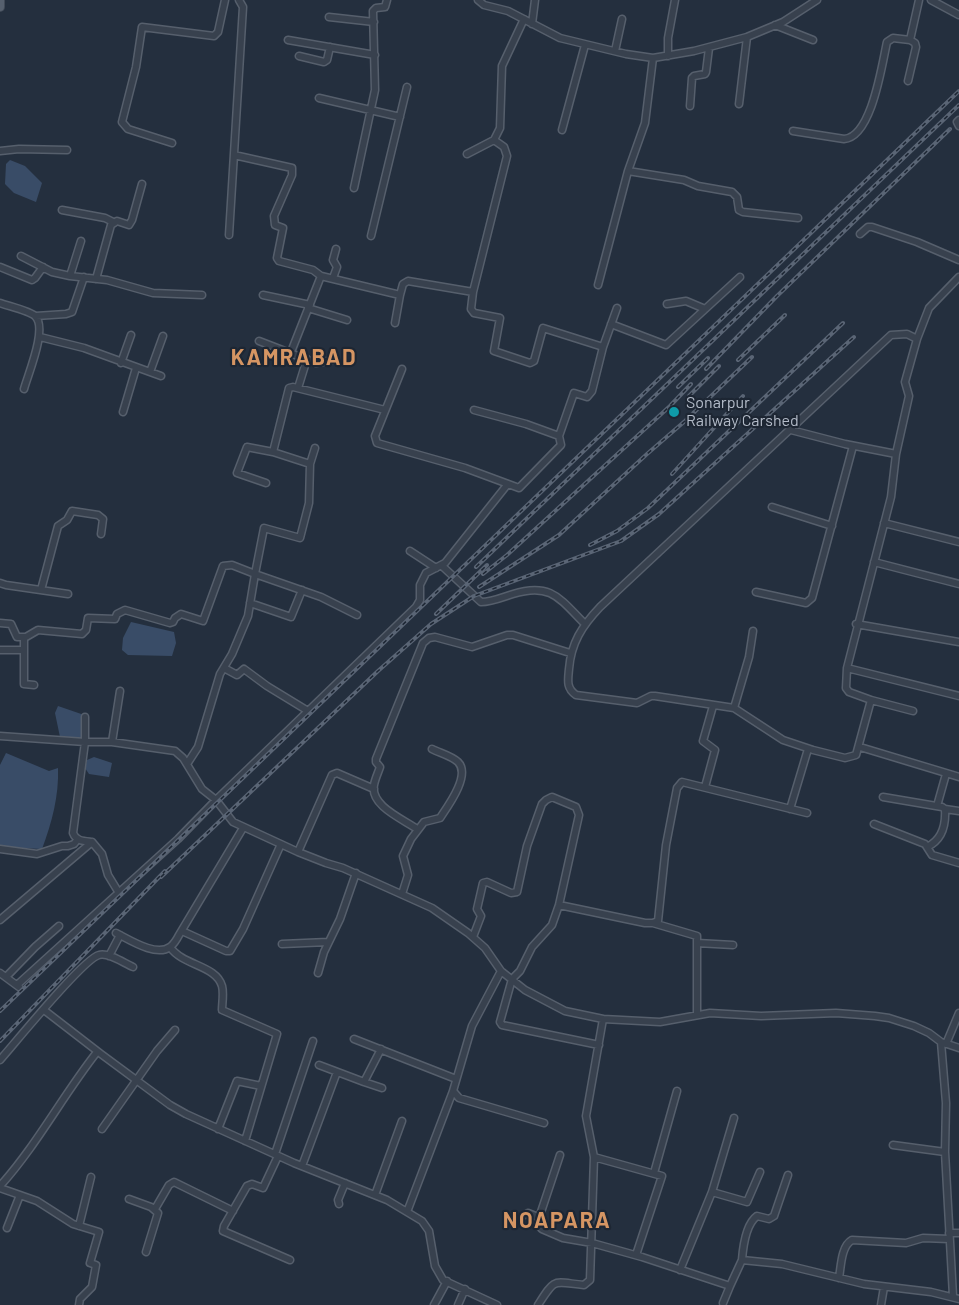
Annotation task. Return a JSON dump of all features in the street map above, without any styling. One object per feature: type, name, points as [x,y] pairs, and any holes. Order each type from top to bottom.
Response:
[{"type":"main road","points":[[0,0],[0,7]]},
{"type":"street","points":[[172,143],[128,129],[122,122],[136,68],[142,27],[214,36],[218,32],[225,0]]},
{"type":"street","points":[[229,235],[243,7],[239,0]]},
{"type":"street","points":[[354,189],[376,84],[374,9],[386,7],[387,0]]},
{"type":"street","points":[[478,0],[484,5],[501,8],[560,38],[653,58],[709,48],[747,37],[775,25],[817,0]]},
{"type":"street","points":[[532,24],[535,0]]},
{"type":"street","points":[[668,56],[668,38],[675,0]]},
{"type":"street","points":[[910,40],[919,0]]},
{"type":"street","points":[[931,0],[959,15]]},
{"type":"street","points":[[329,17],[374,22]]},
{"type":"street","points":[[467,154],[494,140],[500,128],[502,66],[524,19]]},
{"type":"street","points":[[615,51],[622,19]]},
{"type":"street","points":[[775,25],[813,40]]},
{"type":"street","points":[[739,104],[747,37]]},
{"type":"street","points":[[793,131],[844,139],[850,139],[855,135],[872,105],[887,42],[893,38],[910,40],[915,43],[908,81]]},
{"type":"street","points":[[288,40],[375,56]]},
{"type":"street","points":[[562,130],[585,45]]},
{"type":"street","points":[[299,56],[324,62],[329,56],[330,47]]},
{"type":"street","points":[[690,106],[692,78],[705,74],[709,48]]},
{"type":"street","points":[[598,285],[628,171],[645,123],[653,58]]},
{"type":"street","points":[[372,236],[407,87]]},
{"type":"street","points":[[319,98],[400,117]]},
{"type":"street","points":[[959,120],[957,122],[959,126]]},
{"type":"street","points":[[494,140],[504,147],[507,156],[473,292],[471,311],[500,318],[494,348],[496,353],[532,363],[543,327],[603,347]]},
{"type":"street","points":[[0,151],[67,150]]},
{"type":"street","points":[[234,155],[292,168],[292,174],[274,216],[275,225],[283,228],[277,258],[279,261],[313,270],[321,276],[400,295]]},
{"type":"street","points":[[628,171],[684,180],[698,186],[732,192],[737,197],[739,210],[743,212],[798,218]]},
{"type":"street","points":[[62,210],[129,225],[142,184]]},
{"type":"street","points":[[96,279],[108,232],[113,222]]},
{"type":"street","points":[[860,234],[868,227],[872,227],[917,242],[959,260]]},
{"type":"street","points":[[70,276],[81,240]]},
{"type":"street","points":[[333,278],[336,266],[333,260],[336,249]]},
{"type":"street","points":[[21,256],[52,272],[70,276],[118,282],[153,293],[202,295]]},
{"type":"street","points":[[0,267],[32,280],[43,267]]},
{"type":"street","points":[[291,352],[321,276]]},
{"type":"street","points":[[0,303],[36,316],[66,314],[72,312],[84,277]]},
{"type":"street","points":[[611,324],[666,345],[740,277]]},
{"type":"street","points":[[913,711],[849,692],[846,688],[846,668],[893,483],[896,454],[909,396],[905,382],[917,339],[928,308],[959,277]]},
{"type":"street","points":[[395,323],[403,284],[408,282],[473,292]]},
{"type":"street","points":[[263,295],[309,306],[347,321]]},
{"type":"street","points":[[667,304],[686,301],[705,309]]},
{"type":"street","points":[[402,369],[375,436],[377,443],[465,468],[519,488],[561,445],[560,436],[574,393],[587,397],[592,391],[603,347],[617,308]]},
{"type":"street","points":[[24,389],[40,337],[36,316]]},
{"type":"street","points":[[871,700],[860,747],[856,755],[849,758],[808,749],[771,734],[759,723],[734,708],[651,696],[637,703],[576,695],[569,688],[568,682],[570,653],[573,643],[585,624],[604,603],[891,335],[907,334],[917,339]]},
{"type":"street","points":[[121,363],[130,335]]},
{"type":"street","points":[[150,372],[163,336]]},
{"type":"street","points":[[40,337],[84,348],[161,376]]},
{"type":"street","points":[[259,341],[316,363],[334,360]]},
{"type":"street","points":[[298,388],[307,359]]},
{"type":"street","points":[[123,411],[136,368]]},
{"type":"street","points":[[273,452],[286,392],[289,388],[298,388],[385,410]]},
{"type":"street","points":[[474,410],[560,436]]},
{"type":"street","points":[[791,430],[896,454]]},
{"type":"street","points":[[756,592],[806,603],[812,598],[853,446]]},
{"type":"street","points":[[266,483],[237,473],[247,447],[273,452],[310,464]]},
{"type":"street","points":[[187,764],[198,747],[214,693],[248,616],[264,528],[300,538],[309,503],[310,464],[315,448]]},
{"type":"street","points":[[0,972],[18,986],[178,839],[416,607],[420,600],[420,585],[426,573],[439,566],[507,485]]},
{"type":"street","points":[[772,507],[832,526]]},
{"type":"street","points":[[41,590],[58,526],[67,520],[72,512],[98,515],[103,519],[101,534]]},
{"type":"street","points":[[884,523],[959,542]]},
{"type":"street","points":[[410,551],[439,566],[481,602],[523,591],[544,590],[556,595],[585,624]]},
{"type":"street","points":[[873,562],[959,584]]},
{"type":"street","points":[[0,623],[10,624],[17,637],[24,638],[38,630],[82,634],[86,630],[88,618],[116,619],[117,614],[125,610],[170,623],[181,614],[203,621],[223,566],[232,565],[321,597],[357,615]]},
{"type":"street","points":[[0,583],[68,594]]},
{"type":"street","points":[[250,603],[291,617],[302,590]]},
{"type":"street","points":[[856,624],[959,642]]},
{"type":"street","points":[[734,708],[749,657],[753,631]]},
{"type":"street","points":[[417,829],[379,803],[374,789],[380,767],[376,759],[423,643],[435,637],[472,647],[513,635],[570,653]]},
{"type":"street","points":[[24,638],[24,684],[34,685]]},
{"type":"street","points":[[0,650],[24,650]]},
{"type":"street","points":[[224,668],[237,675],[244,669],[250,672],[267,686],[308,711]]},
{"type":"street","points":[[846,668],[959,696]]},
{"type":"street","points":[[112,742],[120,691]]},
{"type":"street","points":[[705,787],[715,750],[703,741],[712,706]]},
{"type":"street","points":[[85,717],[85,742],[73,832],[78,839],[92,842],[102,854],[108,875],[120,893]]},
{"type":"street","points":[[0,736],[112,742],[170,749],[183,758],[202,789],[216,800],[230,819],[243,828],[298,852],[356,873],[432,908],[473,937],[485,948],[501,971],[545,1002],[565,1011],[603,1019],[660,1022],[710,1013],[760,1016],[836,1013],[875,1016],[914,1026],[929,1032],[944,1043],[959,1048]]},
{"type":"street","points":[[860,747],[959,777]]},
{"type":"street","points":[[402,894],[408,875],[403,856],[417,829],[424,822],[440,818],[454,796],[461,778],[462,770],[456,760],[432,749]]},
{"type":"street","points":[[790,809],[808,749]]},
{"type":"street","points":[[298,852],[332,775],[337,773],[374,789]]},
{"type":"street","points":[[936,806],[946,774]]},
{"type":"street","points":[[653,924],[658,921],[666,845],[677,788],[682,782],[807,813]]},
{"type":"street","points":[[473,937],[481,916],[477,909],[483,883],[487,882],[516,893],[537,814],[546,800],[552,797],[576,807],[579,812],[559,905],[550,929],[532,947],[520,971],[512,979],[500,1018],[502,1025],[599,1045]]},
{"type":"street","points":[[883,797],[959,811]]},
{"type":"street","points":[[927,847],[937,842],[940,837],[945,809]]},
{"type":"street","points":[[874,824],[925,844],[932,855],[959,863]]},
{"type":"street","points":[[109,956],[118,934],[151,949],[161,950],[170,947],[182,932],[243,828]]},
{"type":"street","points":[[0,849],[37,854],[74,844],[78,839]]},
{"type":"street","points":[[0,920],[92,842]]},
{"type":"street","points":[[182,932],[230,951],[243,929],[281,844]]},
{"type":"street","points":[[318,973],[356,873]]},
{"type":"street","points":[[559,905],[653,924],[697,936],[697,1014]]},
{"type":"street","points":[[6,977],[59,926]]},
{"type":"street","points":[[282,944],[328,942]]},
{"type":"street","points":[[697,943],[733,945]]},
{"type":"street","points":[[170,947],[176,956],[213,972],[222,985],[222,1010],[277,1034],[245,1141]]},
{"type":"street","points":[[0,1060],[70,979],[94,957],[100,954],[109,956],[133,967]]},
{"type":"street","points":[[406,1212],[453,1091],[472,1026],[501,971]]},
{"type":"street","points":[[44,1010],[170,1105],[245,1141],[375,1195],[426,1225],[438,1274],[447,1281],[497,1305]]},
{"type":"street","points":[[742,1260],[782,1264],[884,1287],[956,1298],[949,1236],[945,1152],[944,1043],[959,1013]]},
{"type":"street","points":[[540,1304],[554,1283],[588,1283],[591,1274],[594,1157],[586,1116],[603,1019]]},
{"type":"street","points":[[102,1129],[157,1051],[175,1030]]},
{"type":"street","points":[[354,1039],[456,1078]]},
{"type":"street","points":[[290,1260],[223,1231],[247,1186],[252,1184],[260,1188],[264,1186],[277,1155],[313,1041]]},
{"type":"street","points":[[364,1082],[381,1049]]},
{"type":"street","points":[[79,1305],[80,1299],[92,1287],[96,1265],[90,1263],[99,1232],[65,1220],[37,1201],[0,1187],[33,1146],[53,1113],[97,1052]]},
{"type":"street","points":[[319,1065],[382,1088]]},
{"type":"street","points":[[302,1166],[337,1072]]},
{"type":"street","points":[[218,1129],[237,1081],[261,1086]]},
{"type":"street","points":[[453,1091],[459,1098],[544,1123]]},
{"type":"street","points":[[654,1173],[677,1091]]},
{"type":"street","points":[[680,1270],[712,1192],[734,1118]]},
{"type":"street","points":[[375,1195],[402,1121]]},
{"type":"street","points":[[893,1144],[945,1152]]},
{"type":"street","points":[[560,1155],[538,1217],[537,1224],[542,1229],[563,1238],[592,1243],[730,1286]]},
{"type":"street","points":[[594,1157],[662,1176],[636,1256]]},
{"type":"street","points":[[712,1192],[747,1202],[760,1172]]},
{"type":"street","points":[[723,1303],[742,1260],[744,1244],[753,1219],[758,1216],[769,1219],[774,1216],[788,1175]]},
{"type":"street","points":[[79,1226],[91,1177]]},
{"type":"street","points":[[155,1209],[169,1185],[174,1182],[232,1211]]},
{"type":"street","points":[[339,1204],[338,1200],[345,1183]]},
{"type":"street","points":[[7,1228],[20,1195]]},
{"type":"street","points":[[129,1199],[155,1209],[158,1217],[146,1252]]},
{"type":"street","points":[[525,1215],[528,1213],[538,1217]]},
{"type":"street","points":[[839,1278],[845,1247],[852,1240],[906,1243],[959,1233]]},
{"type":"street","points":[[434,1305],[447,1281]]},
{"type":"street","points":[[881,1305],[884,1287]]},
{"type":"street","points":[[458,1305],[465,1289]]},
{"type":"water","points":[[10,160],[25,166],[42,183],[36,202],[14,193],[5,184],[6,164]]},
{"type":"water","points":[[131,622],[174,632],[176,643],[172,656],[128,655],[122,650],[123,638]]},
{"type":"water","points":[[58,706],[87,716],[83,739],[60,737],[55,713]]},
{"type":"water","points":[[6,753],[49,771],[58,768],[54,809],[42,849],[0,847],[0,765]]},
{"type":"water","points":[[94,757],[112,763],[109,777],[89,774],[85,768],[87,760]]},
{"type":"railway","points":[[0,1011],[959,91]]},
{"type":"railway","points":[[476,567],[959,105]]},
{"type":"railway","points":[[706,369],[777,296],[950,129]]},
{"type":"railway","points":[[738,360],[785,315]]},
{"type":"railway","points":[[590,545],[617,531],[648,508],[843,323]]},
{"type":"railway","points":[[161,877],[378,671],[431,624],[474,596],[621,541],[659,514],[854,337]]},
{"type":"railway","points":[[479,587],[559,535],[752,357]]},
{"type":"railway","points":[[678,387],[708,358]]},
{"type":"railway","points":[[689,396],[719,366]]},
{"type":"railway","points":[[483,574],[507,555],[670,406],[691,384]]},
{"type":"railway","points":[[672,474],[743,396]]},
{"type":"railway","points":[[436,614],[487,565]]},
{"type":"railway","points":[[0,1041],[165,871]]},
{"type":"place","name":"Sonarpur Railway Carshed","points":[[674,412]]},
{"type":"district","name":"KAMRABAD","points":[[294,358]]},
{"type":"district","name":"NOAPARA","points":[[557,1221]]}]
